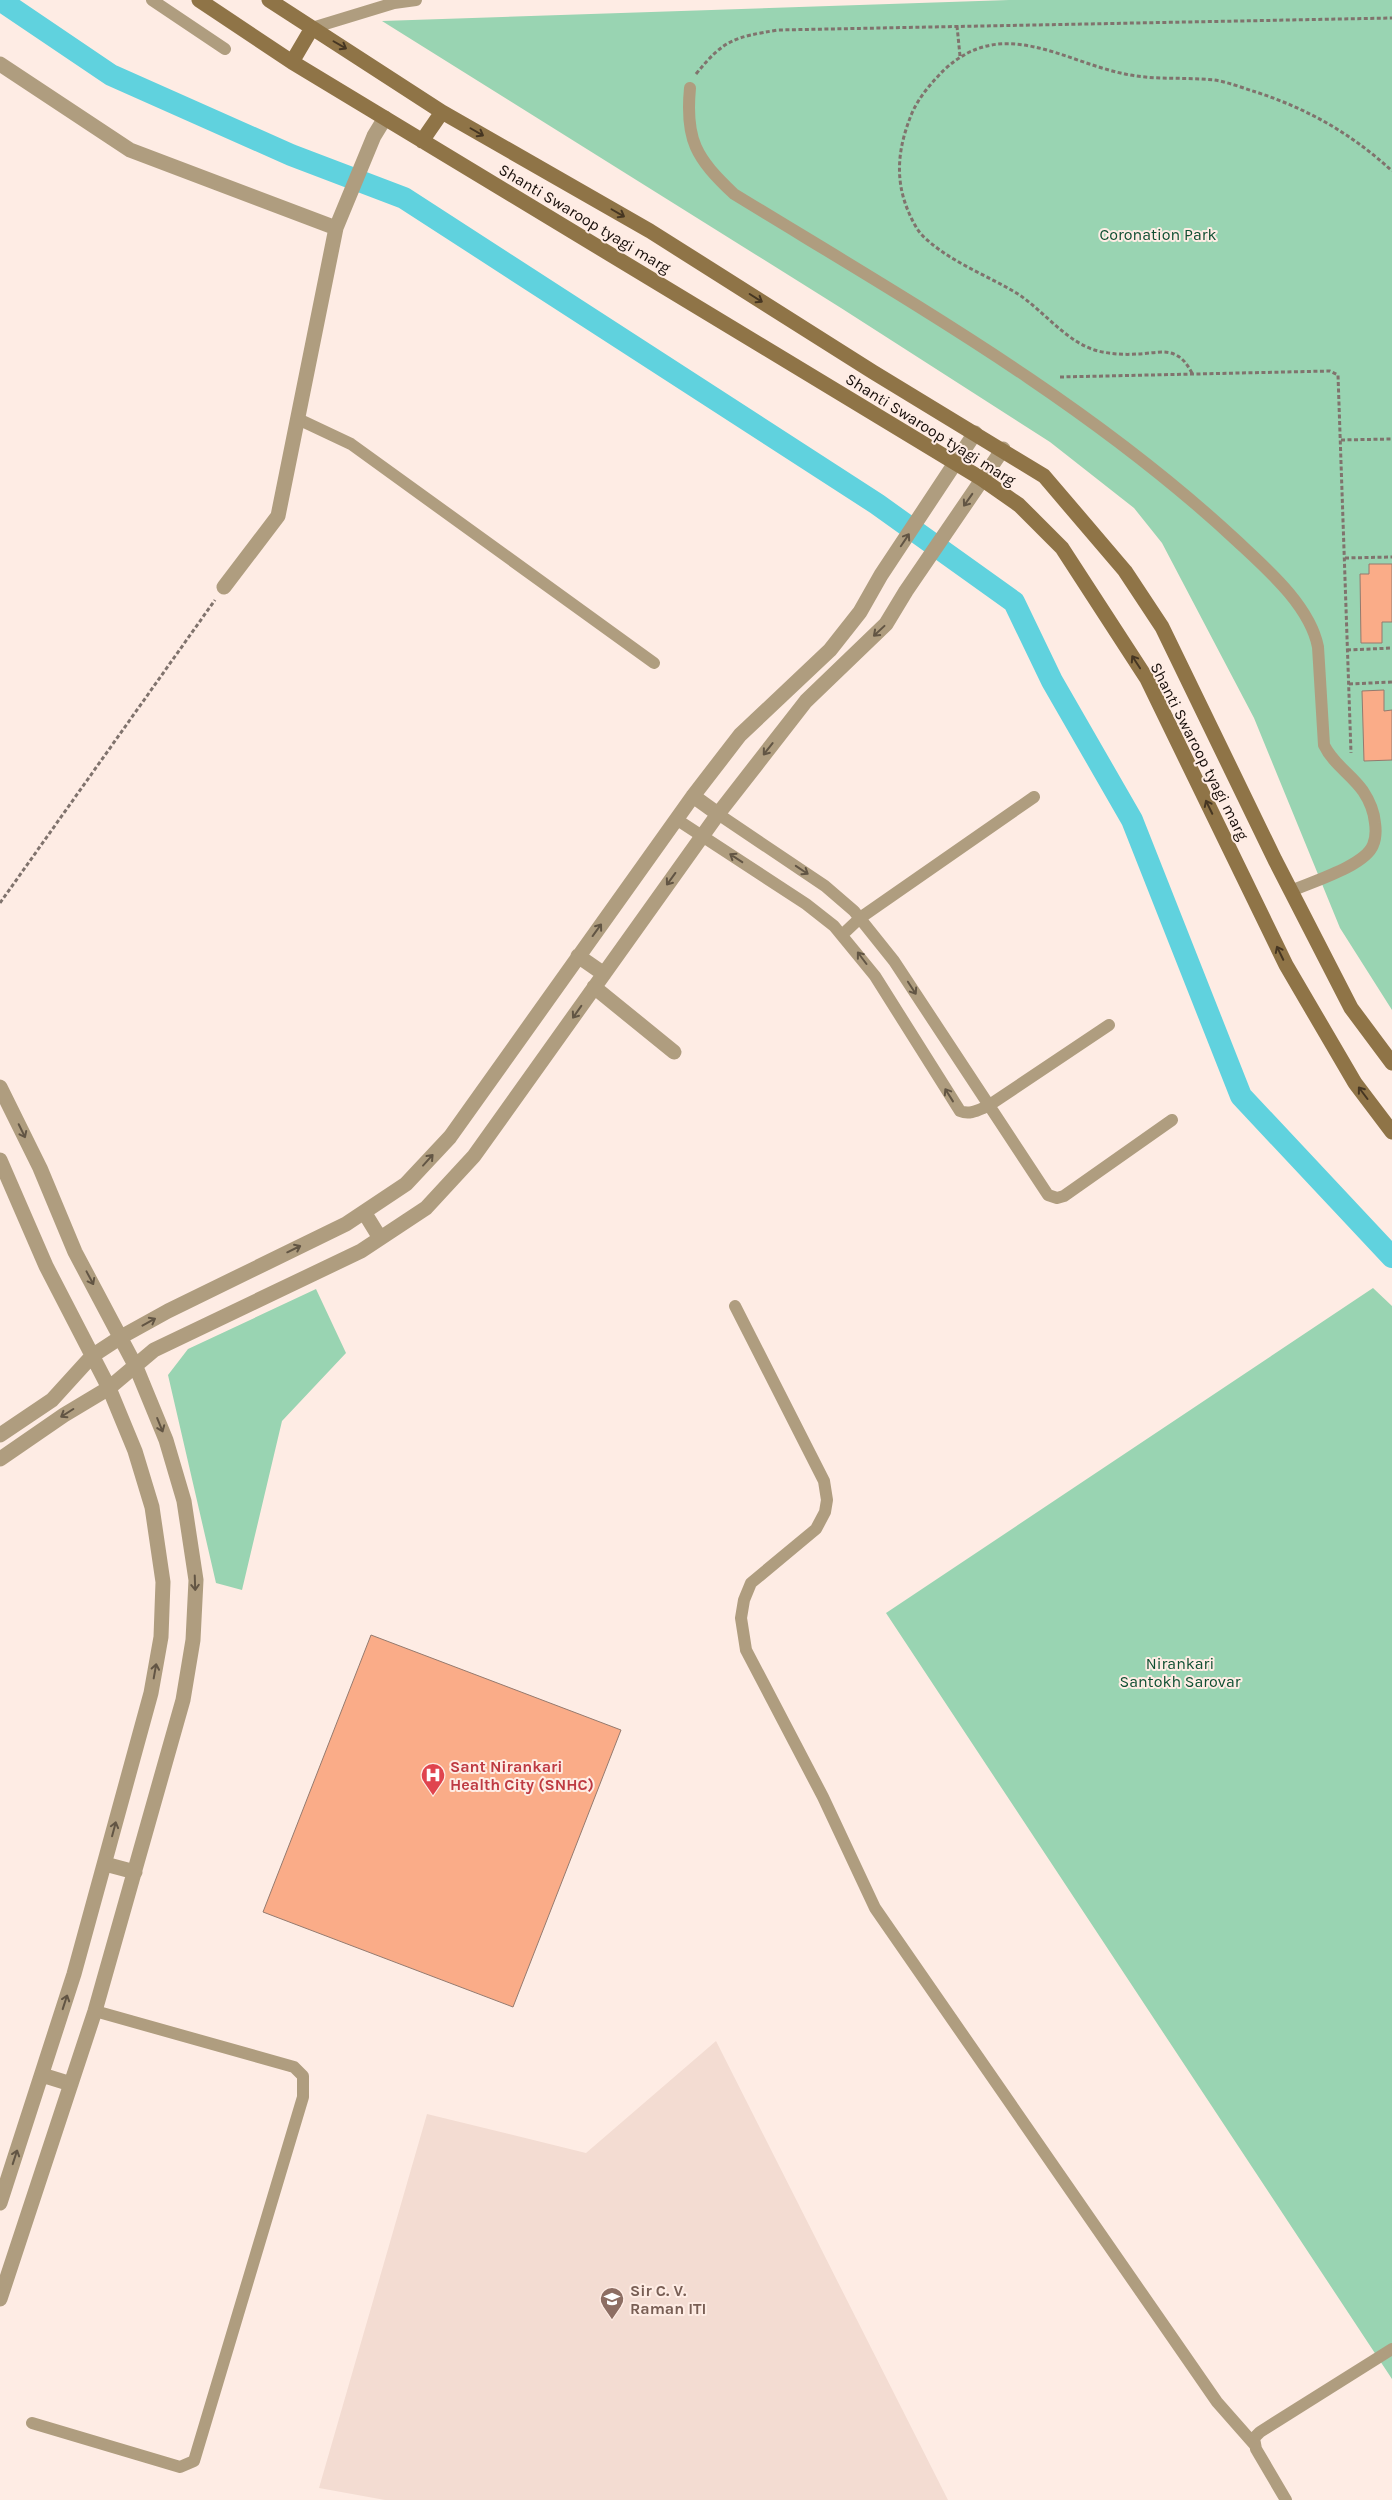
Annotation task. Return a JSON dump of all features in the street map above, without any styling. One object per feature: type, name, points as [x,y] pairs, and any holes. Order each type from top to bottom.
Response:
[{"type":"main road","name":"Shanti Swaroop tyagi marg","points":[[199,0],[292,62],[982,479],[1019,505],[1062,548],[1147,679],[1286,965],[1355,1083],[1392,1132]]},
{"type":"main road","name":"Shanti Swaroop tyagi marg","points":[[269,0],[442,112],[650,231],[873,372],[1044,476],[1125,571],[1162,627],[1291,891],[1351,1008],[1392,1063]]},
{"type":"main road","points":[[292,62],[312,28]]},
{"type":"main road","points":[[422,141],[442,112]]},
{"type":"street","points":[[0,64],[130,150],[337,226]]},
{"type":"street","points":[[224,587],[278,516],[337,226],[374,136],[385,118]]},
{"type":"street","points":[[0,1435],[52,1400],[92,1356],[121,1337],[168,1311],[346,1224],[406,1184],[450,1137],[676,819],[740,735],[826,653],[860,612],[881,575],[975,433]]},
{"type":"street","points":[[0,1459],[64,1415],[109,1388],[154,1350],[344,1259],[426,1208],[474,1156],[718,814],[806,701],[886,624],[953,521],[1003,450]]},
{"type":"street","points":[[826,653],[841,667]]},
{"type":"street","points":[[693,796],[718,814]]},
{"type":"street","points":[[578,956],[604,974]]},
{"type":"street","points":[[594,987],[674,1052]]},
{"type":"street","points":[[0,1087],[40,1168],[75,1252],[136,1367],[166,1440],[184,1500],[196,1580],[193,1640],[183,1700],[95,2011],[0,2299]]},
{"type":"street","points":[[0,1160],[46,1266],[109,1388],[135,1451],[152,1508],[163,1582],[161,1637],[151,1693],[74,1974],[0,2203]]},
{"type":"street","points":[[364,1212],[380,1238]]},
{"type":"street","points":[[104,1864],[135,1872]]},
{"type":"street","points":[[42,2075],[71,2084]]},
{"type":"lane","points":[[152,0],[225,49]]},
{"type":"lane","points":[[312,28],[394,3],[416,0]]},
{"type":"lane","points":[[690,88],[688,115],[694,144],[708,169],[734,194],[852,266],[1026,378],[1143,460],[1208,514],[1268,570],[1306,615],[1315,633],[1318,647],[1324,745],[1330,758],[1352,777],[1365,793],[1374,814],[1376,832],[1373,846],[1366,856],[1351,865],[1291,891]]},
{"type":"lane","points":[[298,419],[351,444],[654,662]]},
{"type":"lane","points":[[842,934],[860,918],[1034,797]]},
{"type":"lane","points":[[718,814],[825,886],[860,918],[894,961],[1048,1195],[1056,1198],[1064,1196],[1172,1120]]},
{"type":"lane","points":[[676,819],[806,904],[842,934],[875,976],[954,1103],[966,1113],[988,1106],[1109,1025]]},
{"type":"lane","points":[[734,1306],[824,1481],[827,1500],[825,1512],[816,1529],[751,1583],[744,1600],[741,1618],[746,1650],[823,1797],[875,1908],[1217,2402],[1254,2444],[1286,2500]]},
{"type":"lane","points":[[32,2423],[180,2466],[194,2461],[303,2097],[303,2076],[294,2067],[95,2011]]},
{"type":"lane","points":[[1254,2444],[1254,2438],[1260,2432],[1392,2349]]},
{"type":"path","points":[[690,88],[696,74],[723,45],[747,35],[778,30],[1392,18]]},
{"type":"path","points":[[957,26],[960,57]]},
{"type":"path","points":[[1192,373],[1186,362],[1175,354],[1166,352],[1112,354],[1081,344],[1019,295],[964,266],[922,236],[910,215],[901,191],[898,164],[902,138],[914,108],[934,80],[960,57],[985,45],[1005,44],[1032,45],[1060,53],[1098,68],[1132,75],[1224,83],[1282,100],[1319,117],[1371,151],[1392,171]]},
{"type":"path","points":[[1026,378],[1192,373],[1335,372],[1340,379],[1352,777]]},
{"type":"path","points":[[1341,440],[1392,439]]},
{"type":"path","points":[[1344,558],[1392,557]]},
{"type":"path","points":[[0,903],[224,587]]},
{"type":"path","points":[[1347,650],[1392,648]]},
{"type":"path","points":[[1349,684],[1392,682]]},
{"type":"shaded area","name":"Sir C. V. Raman ITI","points":[[716,2041],[948,2500],[385,2500],[319,2488],[427,2114],[586,2153]]},
{"type":"green space","name":"Coronation Park","points":[[1009,0],[1392,0],[1392,1010],[1340,928],[1254,718],[1162,543],[1134,508],[1050,442],[841,308],[382,21]]},
{"type":"green space","name":"Nirankari Santokh Sarovar","points":[[1373,1288],[1392,1306],[1392,2379],[886,1613]]},
{"type":"green space","points":[[316,1289],[346,1353],[282,1421],[242,1590],[216,1583],[168,1375],[188,1349]]},
{"type":"building","points":[[1369,564],[1392,564],[1392,622],[1382,622],[1382,643],[1361,643],[1360,574],[1369,574]]},
{"type":"building","points":[[1384,690],[1384,711],[1392,710],[1392,760],[1364,761],[1362,691]]},
{"type":"building","points":[[371,1635],[621,1730],[513,2007],[263,1912]]},
{"type":"waterway","points":[[0,0],[111,75],[291,155],[404,198],[877,504],[1014,602],[1052,681],[1132,820],[1241,1096],[1392,1257]]},
{"type":"place","name":"Sant Nirankari Health City (SNHC)","points":[[433,1796]]},
{"type":"place","name":"Sir C. V. Raman ITI","points":[[612,2320]]}]
